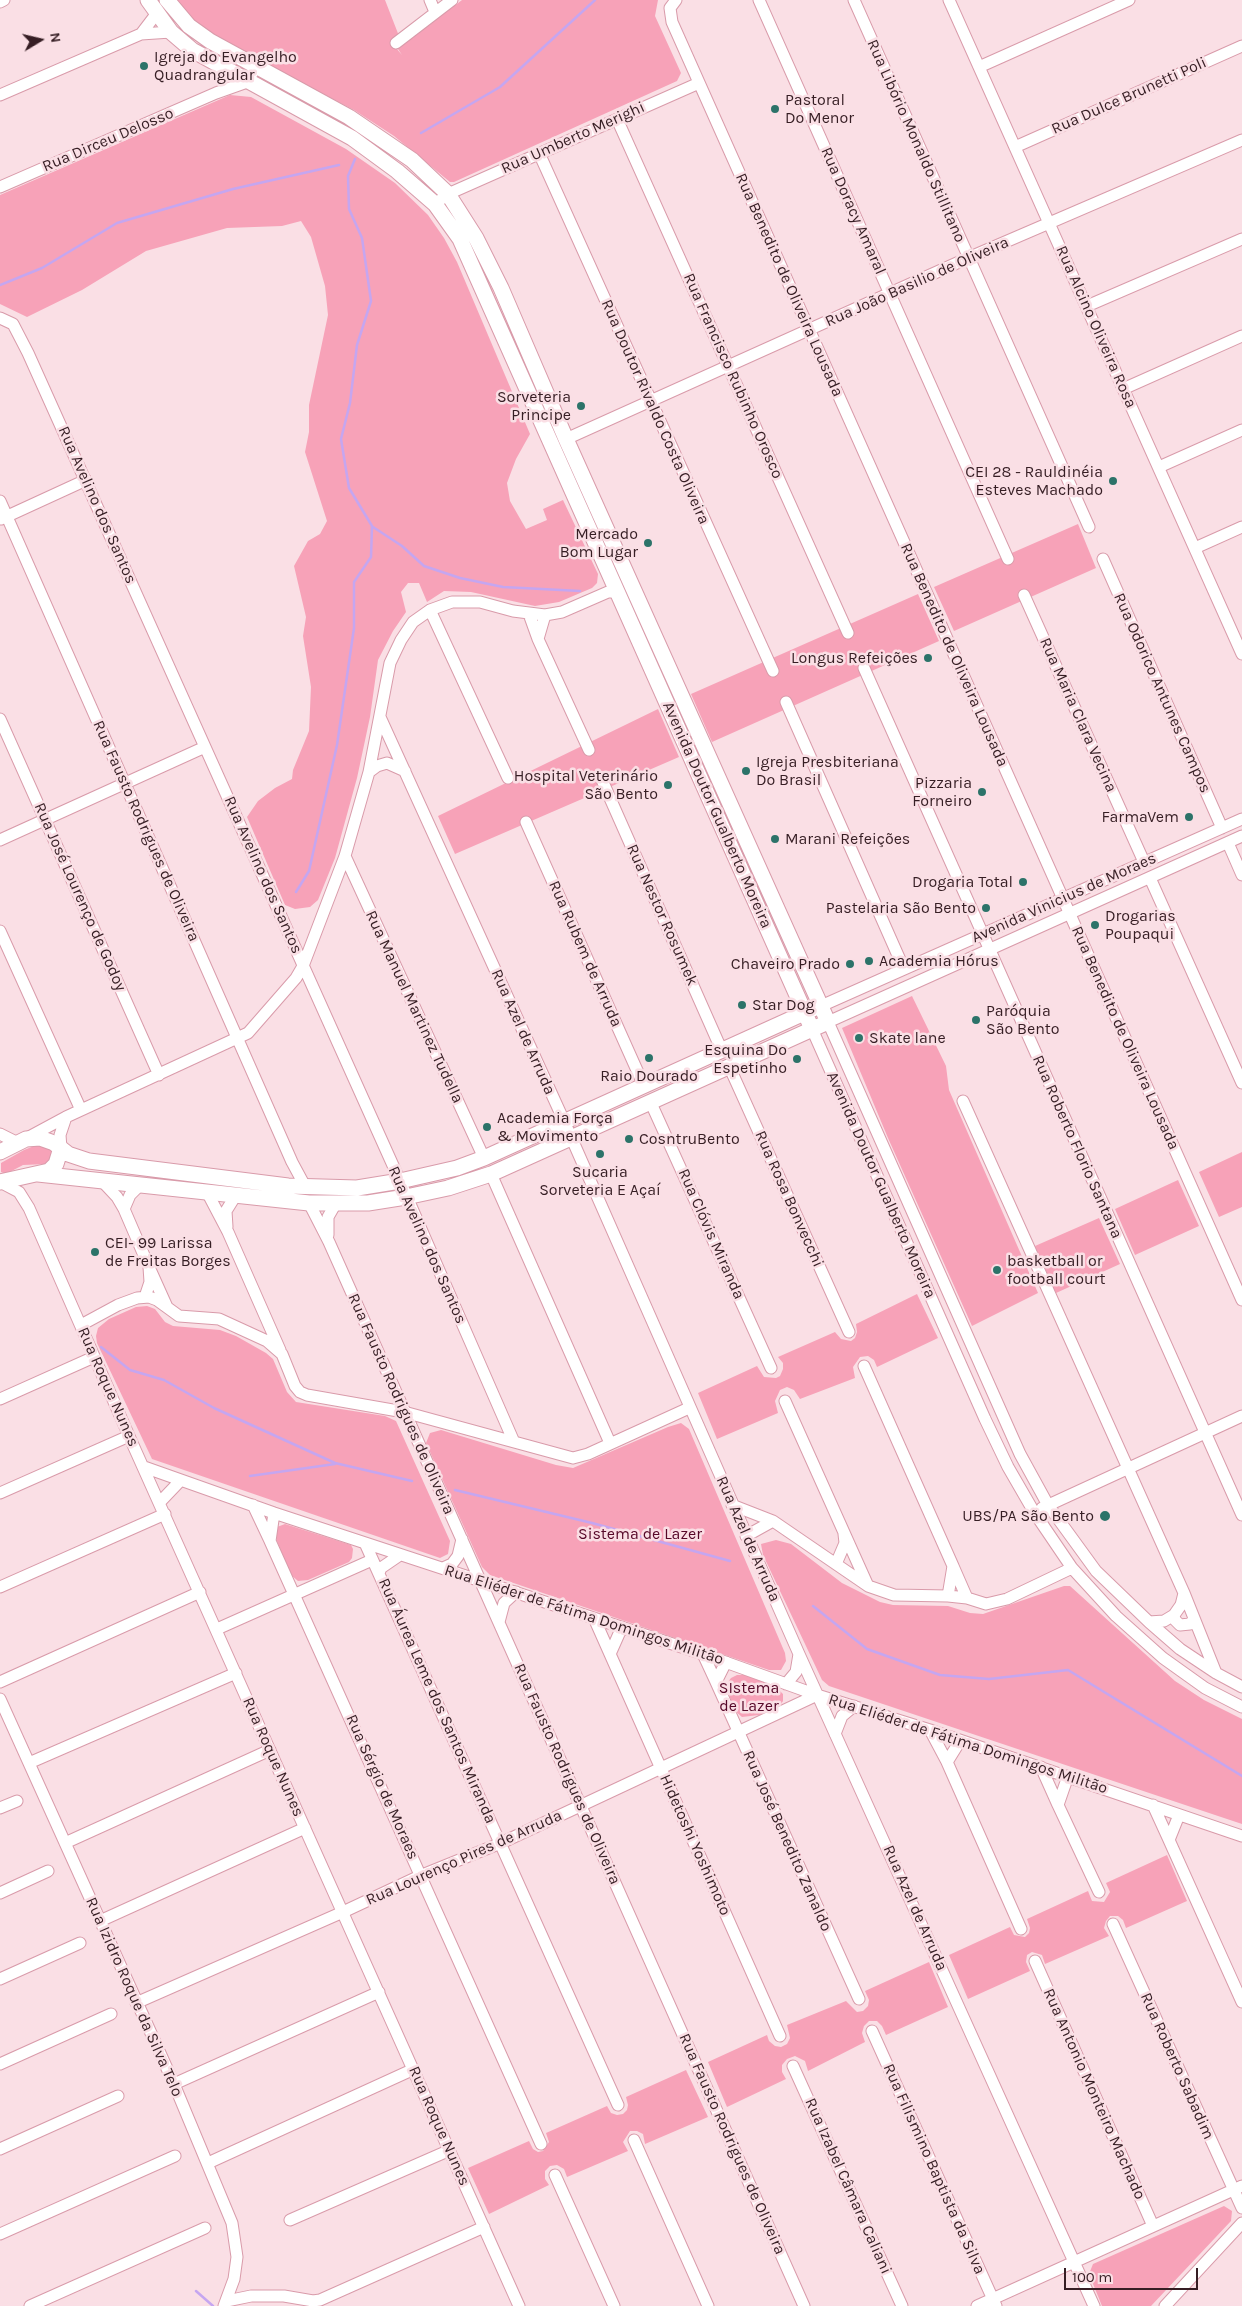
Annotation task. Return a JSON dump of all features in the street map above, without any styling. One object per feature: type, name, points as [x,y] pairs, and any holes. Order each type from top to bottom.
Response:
[{"type":"main road","name":"Avenida Doutor Gualberto Moreira","points":[[148,0],[171,32],[192,50],[247,82],[352,138],[397,171],[435,204],[460,239],[812,1029]]},
{"type":"main road","name":"Avenida Doutor Gualberto Moreira","points":[[167,0],[189,26],[224,49],[349,117],[412,160],[448,194],[476,238],[501,288],[566,439],[828,1022]]},
{"type":"main road","points":[[551,446],[566,439]]},
{"type":"main road","points":[[617,592],[632,585]]},
{"type":"main road","name":"Avenida Vinicius de Moraes","points":[[22,1141],[47,1139],[73,1156],[89,1161],[306,1188],[357,1188],[400,1182],[457,1168],[484,1158],[821,1006]]},
{"type":"main road","name":"Avenida Vinicius de Moraes","points":[[36,1174],[309,1203],[368,1203],[406,1197],[448,1188],[491,1174],[828,1022]]},
{"type":"main road","points":[[722,1051],[729,1066]]},
{"type":"main road","points":[[0,1152],[22,1141]]},
{"type":"main road","name":"Avenida Vinicius de Moraes","points":[[0,1182],[54,1168],[60,1148]]},
{"type":"main road","points":[[207,1192],[209,1176]]},
{"type":"street","points":[[0,2],[4,0]]},
{"type":"street","points":[[430,0],[435,12]]},
{"type":"street","points":[[396,44],[452,0]]},
{"type":"street","name":"Rua Doracy Amaral","points":[[759,0],[1008,559]]},
{"type":"street","name":"Rua Libório Monaldo Stillitano","points":[[854,0],[1089,527]]},
{"type":"street","name":"Rua Alcino Oliveira Rosa","points":[[949,0],[1242,654]]},
{"type":"street","points":[[979,67],[1129,0]]},
{"type":"street","name":"Rua Benedito de Oliveira Lousada","points":[[673,4],[672,22],[698,83],[1242,1300]]},
{"type":"street","points":[[140,34],[157,13]]},
{"type":"street","points":[[0,95],[140,34],[171,32]]},
{"type":"street","name":"Rua Dulce Brunetti Poli","points":[[1015,147],[1242,46]]},
{"type":"street","points":[[247,82],[256,67]]},
{"type":"street","points":[[216,93],[230,72]]},
{"type":"street","name":"Rua Dirceu Delosso","points":[[0,187],[216,93],[247,82]]},
{"type":"street","name":"Rua Umberto Merighi","points":[[435,204],[448,194],[698,83]]},
{"type":"street","name":"Rua Francisco Rubinho Orosco","points":[[618,119],[848,634]]},
{"type":"street","name":"Rua João Basilio de Oliveira","points":[[566,439],[968,258],[1242,140]]},
{"type":"street","name":"Rua Doutor Rivaldo Costa Oliveira","points":[[539,154],[773,671]]},
{"type":"street","points":[[1087,306],[1242,239]]},
{"type":"street","name":"Rua Avelino dos Santos","points":[[0,318],[14,324],[18,330],[304,966],[514,1442]]},
{"type":"street","points":[[1123,389],[1242,336]]},
{"type":"street","points":[[1159,467],[1242,430]]},
{"type":"street","points":[[4,518],[86,480]]},
{"type":"street","name":"Rua Fausto Rodrigues de Oliveira","points":[[0,501],[4,518],[125,784],[292,1162],[306,1188]]},
{"type":"street","points":[[1195,548],[1242,527]]},
{"type":"street","name":"Rua Odorico Antunes Campos","points":[[1102,559],[1222,828]]},
{"type":"street","points":[[0,1134],[22,1141],[66,1117],[248,1033],[296,978],[304,966],[345,856],[369,772],[380,717],[385,679],[395,650],[413,622],[430,610],[452,602],[480,602],[528,614],[545,615],[562,612],[608,592],[617,592]]},
{"type":"street","name":"Rua Maria Clara Vecina","points":[[1024,595],[1144,862]]},
{"type":"street","points":[[430,610],[508,778]]},
{"type":"street","points":[[528,614],[589,750]]},
{"type":"street","points":[[538,639],[545,615]]},
{"type":"street","points":[[1231,628],[1242,624]]},
{"type":"street","name":"Rua Roberto Florio Santana","points":[[864,668],[1242,1515]]},
{"type":"street","points":[[786,702],[904,969]]},
{"type":"street","name":"Rua Azel de Arruda","points":[[380,717],[564,1121],[732,1505],[1094,2306]]},
{"type":"street","name":"Rua José Lourenço de Godoy","points":[[0,719],[159,1075]]},
{"type":"street","points":[[0,840],[205,748]]},
{"type":"street","points":[[369,772],[387,763],[405,771]]},
{"type":"street","name":"Rua Nestor Rosumek","points":[[602,780],[722,1051]]},
{"type":"street","name":"Avenida Vinicius de Moraes","points":[[821,1006],[1242,819]]},
{"type":"street","name":"Rua Rubem de Arruda","points":[[526,822],[644,1086]]},
{"type":"street","name":"Avenida Vinicius de Moraes","points":[[828,1022],[1242,836]]},
{"type":"street","points":[[1228,843],[1242,874]]},
{"type":"street","name":"Rua Manuel Martinez Tudella","points":[[345,856],[484,1158]]},
{"type":"street","points":[[1150,878],[1242,1082]]},
{"type":"street","points":[[0,931],[81,1110]]},
{"type":"street","name":"Avenida Doutor Gualberto Moreira","points":[[828,1022],[1020,1454],[1048,1505],[1096,1571],[1149,1622],[1180,1649],[1216,1673],[1242,1687]]},
{"type":"street","name":"Avenida Doutor Gualberto Moreira","points":[[812,1029],[985,1419],[1008,1467],[1034,1512],[1072,1568],[1116,1616],[1163,1658],[1205,1688],[1242,1707]]},
{"type":"street","name":"Rua Rosa Bonvecchi","points":[[729,1066],[849,1332]]},
{"type":"street","name":"Rua Clóvis Miranda","points":[[650,1101],[771,1368]]},
{"type":"street","points":[[963,1101],[1184,1593],[1216,1673]]},
{"type":"street","points":[[60,1148],[60,1135],[66,1117]]},
{"type":"street","points":[[288,1186],[292,1174],[292,1162]]},
{"type":"street","name":"Rua Roque Nunes","points":[[29,1208],[27,1188],[36,1174]]},
{"type":"street","points":[[491,1174],[610,1443]]},
{"type":"street","points":[[102,1181],[117,1197],[124,1209],[168,1309]]},
{"type":"street","name":"Rua Roque Nunes","points":[[0,1182],[19,1192],[29,1208],[129,1436],[380,1992],[519,2306]]},
{"type":"street","points":[[124,1209],[130,1195],[140,1185]]},
{"type":"street","points":[[207,1192],[228,1232],[295,1386],[300,1392],[404,1412],[573,1458],[689,1408]]},
{"type":"street","points":[[228,1232],[226,1211],[236,1195]]},
{"type":"street","name":"Rua Fausto Rodrigues de Oliveira","points":[[309,1203],[329,1242],[804,2306]]},
{"type":"street","name":"Rua Fausto Rodrigues de Oliveira","points":[[329,1242],[326,1224],[336,1203]]},
{"type":"street","points":[[144,1297],[150,1282],[149,1267]]},
{"type":"street","points":[[81,1325],[118,1305],[144,1297],[157,1300],[178,1316],[209,1318],[227,1322],[261,1337],[282,1354]]},
{"type":"street","points":[[0,1398],[94,1357]]},
{"type":"street","points":[[864,1366],[967,1598]]},
{"type":"street","points":[[786,1401],[868,1586]]},
{"type":"street","points":[[1034,1512],[1242,1416]]},
{"type":"street","points":[[0,1493],[129,1436]]},
{"type":"street","name":"Rua Eliéder de Fátima Domingos Militão","points":[[144,1467],[274,1513],[703,1654],[817,1695],[930,1730],[1242,1836]]},
{"type":"street","points":[[160,1502],[182,1480]]},
{"type":"street","name":"Rua Sérgio de Moraes","points":[[253,1505],[295,1593],[541,2144]]},
{"type":"street","points":[[732,1505],[773,1521],[868,1586],[894,1595],[948,1596],[967,1598],[986,1604],[1007,1599],[1072,1568]]},
{"type":"street","points":[[270,1541],[274,1513]]},
{"type":"street","points":[[0,1587],[165,1514]]},
{"type":"street","points":[[746,1536],[773,1521]]},
{"type":"street","points":[[840,1567],[845,1543],[844,1533]]},
{"type":"street","points":[[443,1568],[452,1564],[458,1556],[462,1539]]},
{"type":"street","name":"Rua Áurea Leme dos Santos Miranda","points":[[365,1543],[618,2105]]},
{"type":"street","points":[[379,1573],[381,1568],[400,1555]]},
{"type":"street","points":[[840,1567],[853,1562],[855,1556]]},
{"type":"street","points":[[217,1629],[372,1560]]},
{"type":"street","points":[[948,1596],[953,1566]]},
{"type":"street","points":[[0,1682],[200,1592]]},
{"type":"street","points":[[499,1622],[504,1603],[516,1592]]},
{"type":"street","points":[[1149,1622],[1164,1621],[1174,1615],[1181,1604],[1184,1593]]},
{"type":"street","points":[[1174,1615],[1175,1620],[1180,1625],[1190,1624],[1194,1619]]},
{"type":"street","name":"Hidetoshi Yoshimoto","points":[[594,1618],[780,2036]]},
{"type":"street","points":[[610,1654],[622,1627]]},
{"type":"street","name":"Rua José Benedito Zanaldo","points":[[703,1654],[859,1999]]},
{"type":"street","points":[[786,1684],[796,1672],[799,1654]]},
{"type":"street","points":[[716,1682],[726,1662]]},
{"type":"street","points":[[29,1763],[236,1673]]},
{"type":"street","name":"Rua Lourenço Pires de Arruda","points":[[136,2004],[422,1875],[501,1843],[817,1695]]},
{"type":"street","name":"Rua Izidro Roque da Silva Telo","points":[[0,1699],[136,2004],[174,2084],[232,2223],[237,2257],[234,2279],[226,2303]]},
{"type":"street","points":[[835,1734],[842,1716],[854,1706]]},
{"type":"street","points":[[930,1730],[947,1762],[1021,1929]]},
{"type":"street","points":[[947,1762],[960,1741]]},
{"type":"street","points":[[65,1843],[270,1750]]},
{"type":"street","points":[[1041,1767],[1099,1892]]},
{"type":"street","points":[[1058,1805],[1068,1776]]},
{"type":"street","points":[[0,1808],[17,1801]]},
{"type":"street","points":[[1153,1805],[1242,2002]]},
{"type":"street","points":[[1169,1840],[1180,1815]]},
{"type":"street","points":[[100,1920],[305,1828]]},
{"type":"street","points":[[0,1893],[48,1871]]},
{"type":"street","name":"Rua Roberto Sabadim","points":[[1112,1924],[1238,2188],[1242,2208]]},
{"type":"street","points":[[0,1979],[80,1943]]},
{"type":"street","name":"Rua Antonio Monteiro Machado","points":[[1035,1961],[1153,2226]]},
{"type":"street","points":[[174,2084],[380,1992]]},
{"type":"street","points":[[0,2064],[112,2014]]},
{"type":"street","name":"Rua Filismino Baptista da Silva","points":[[872,2032],[995,2302]]},
{"type":"street","name":"Rua Izabel Câmara Caliani","points":[[793,2066],[902,2306]]},
{"type":"street","points":[[208,2163],[414,2069]]},
{"type":"street","points":[[0,2149],[118,2096]]},
{"type":"street","points":[[634,2140],[708,2306]]},
{"type":"street","points":[[290,2220],[450,2150]]},
{"type":"street","points":[[0,2234],[175,2156]]},
{"type":"street","points":[[555,2175],[614,2306]]},
{"type":"street","points":[[976,2306],[995,2302],[1074,2262],[1238,2188]]},
{"type":"street","points":[[1165,2306],[1242,2223]]},
{"type":"street","points":[[226,2303],[251,2296],[284,2296],[313,2301],[320,2300],[484,2227]]},
{"type":"street","points":[[30,2306],[205,2228]]},
{"type":"green space","points":[[177,0],[385,0],[399,36],[391,42],[402,55],[398,49],[462,0],[658,0],[655,16],[681,73],[677,81],[454,182],[450,182],[394,136],[354,110],[229,45],[193,20]]},
{"type":"green space","points":[[230,95],[251,97],[346,149],[395,183],[428,215],[444,238],[457,262],[530,434],[516,459],[507,483],[510,501],[526,529],[547,520],[543,509],[563,500],[598,574],[597,583],[592,588],[559,602],[535,606],[471,592],[444,591],[427,602],[419,583],[408,583],[401,592],[406,612],[393,631],[378,660],[370,717],[357,778],[335,858],[318,900],[310,907],[295,909],[285,905],[247,817],[258,801],[275,788],[292,779],[293,770],[309,731],[311,687],[303,636],[306,617],[294,566],[308,541],[320,534],[327,521],[305,452],[309,432],[309,405],[328,315],[325,286],[311,237],[301,221],[282,226],[227,228],[146,251],[82,290],[27,317],[0,304],[0,195]]},
{"type":"green space","points":[[443,203],[447,203],[458,218],[478,258],[556,436],[554,436]]},
{"type":"green space","points":[[561,447],[564,449],[621,582],[560,449]]},
{"type":"green space","points":[[1078,524],[1096,568],[954,631],[934,587]]},
{"type":"green space","points":[[918,594],[939,641],[712,742],[691,694]]},
{"type":"green space","points":[[658,709],[679,757],[455,854],[438,816]]},
{"type":"green space","points":[[912,996],[946,1066],[949,1090],[1038,1293],[972,1326],[888,1138],[842,1028]]},
{"type":"green space","points":[[39,1144],[53,1151],[54,1157],[47,1164],[23,1165],[6,1174],[1,1172],[1,1163]]},
{"type":"green space","points":[[1242,1152],[1242,1207],[1219,1217],[1199,1172]]},
{"type":"green space","points":[[1178,1180],[1199,1226],[1135,1255],[1115,1209]]},
{"type":"green space","points":[[1099,1218],[1120,1264],[1056,1293],[1035,1246]]},
{"type":"green space","points":[[917,1294],[938,1338],[877,1367],[874,1360],[868,1356],[860,1357],[853,1367],[855,1378],[800,1399],[794,1390],[787,1387],[780,1390],[775,1401],[778,1413],[717,1439],[698,1393],[757,1366],[764,1377],[776,1378],[780,1376],[783,1369],[783,1363],[778,1357],[835,1332],[841,1339],[851,1341],[855,1338],[857,1332],[856,1324]]},
{"type":"green space","points":[[147,1306],[155,1309],[165,1322],[173,1326],[220,1330],[236,1336],[266,1353],[273,1359],[287,1392],[296,1402],[385,1416],[396,1421],[450,1541],[448,1554],[440,1558],[152,1459],[97,1343],[96,1336],[98,1328],[109,1319],[136,1307]]},
{"type":"green space","name":"Sistema de Lazer","points":[[681,1423],[689,1429],[785,1653],[786,1661],[781,1670],[769,1670],[490,1575],[482,1567],[426,1443],[430,1433],[441,1430],[556,1465],[573,1468]]},
{"type":"green space","points":[[285,1524],[351,1545],[353,1549],[352,1558],[349,1562],[308,1580],[298,1581],[291,1575],[277,1541],[275,1532],[277,1527]]},
{"type":"green space","name":"Sistema de Lazer","points":[[776,1540],[791,1544],[842,1583],[880,1602],[893,1605],[948,1606],[970,1613],[983,1614],[1064,1586],[1070,1586],[1175,1681],[1204,1700],[1242,1719],[1242,1824],[829,1686],[822,1680],[763,1555],[761,1544]]},
{"type":"green space","name":"SIstema de Lazer","points":[[737,1675],[745,1675],[774,1685],[783,1694],[783,1701],[779,1707],[759,1715],[742,1717],[735,1711],[728,1692],[728,1682]]},
{"type":"green space","points":[[1167,1855],[1187,1901],[1126,1928],[1123,1920],[1118,1916],[1110,1916],[1104,1928],[1109,1936],[1045,1964],[1042,1955],[1032,1952],[1027,1955],[1026,1962],[1030,1971],[968,1999],[949,1955],[1010,1927],[1014,1935],[1025,1937],[1029,1933],[1030,1928],[1027,1919],[1088,1891],[1092,1901],[1104,1902],[1110,1892],[1106,1883]]},
{"type":"green space","points":[[929,1962],[948,2007],[886,2035],[882,2026],[877,2021],[869,2021],[864,2026],[862,2033],[865,2042],[808,2071],[805,2061],[795,2056],[787,2059],[782,2065],[782,2072],[786,2079],[727,2107],[708,2062],[767,2035],[769,2041],[775,2046],[781,2047],[787,2044],[790,2038],[787,2025],[846,2001],[857,2012],[863,2011],[868,2006],[869,2000],[865,1991]]},
{"type":"green space","points":[[686,2070],[708,2117],[645,2144],[643,2134],[637,2131],[630,2131],[623,2142],[628,2151],[567,2177],[564,2169],[557,2165],[550,2166],[545,2171],[545,2179],[549,2185],[489,2214],[468,2168],[529,2141],[533,2149],[538,2152],[543,2151],[549,2142],[546,2133],[607,2106],[611,2113],[623,2114],[627,2110],[628,2105],[626,2097]]},
{"type":"green space","points":[[1224,2206],[1232,2211],[1231,2221],[1151,2306],[1102,2306],[1089,2274],[1093,2264]]},
{"type":"waterway","points":[[421,133],[500,87],[595,0]]},
{"type":"waterway","points":[[296,892],[309,871],[337,745],[354,628],[354,582],[371,557],[372,526],[349,488],[341,439],[350,403],[357,345],[371,301],[362,238],[349,209],[348,176],[355,159]]},
{"type":"waterway","points":[[0,285],[42,268],[117,223],[233,189],[339,165]]},
{"type":"waterway","points":[[373,527],[402,546],[424,566],[460,578],[503,587],[580,591]]},
{"type":"waterway","points":[[101,1347],[130,1370],[164,1380],[214,1408],[335,1463],[412,1481]]},
{"type":"waterway","points":[[250,1476],[335,1464]]},
{"type":"waterway","points":[[455,1490],[592,1523],[730,1561]]},
{"type":"waterway","points":[[813,1606],[867,1649],[940,1675],[989,1679],[1068,1670],[1242,1776]]},
{"type":"waterway","points":[[196,2291],[213,2306]]},
{"type":"place","name":"Igreja do Evangelho Quadrangular","points":[[144,66]]},
{"type":"place","name":"Pastoral Do Menor","points":[[775,109]]},
{"type":"place","name":"Sorveteria Principe","points":[[581,406]]},
{"type":"place","name":"CEI 28 - Rauldinéia Esteves Machado","points":[[1113,481]]},
{"type":"place","name":"Mercado Bom Lugar","points":[[648,543]]},
{"type":"place","name":"Longus Refeições","points":[[928,658]]},
{"type":"place","name":"Igreja Presbiteriana Do Brasil","points":[[746,771]]},
{"type":"place","name":"Hospital Veterinário São Bento","points":[[668,785]]},
{"type":"place","name":"Pizzaria Forneiro","points":[[982,792]]},
{"type":"place","name":"FarmaVem","points":[[1189,817]]},
{"type":"place","name":"Marani Refeições","points":[[775,839]]},
{"type":"place","name":"Drogaria Total","points":[[1023,882]]},
{"type":"place","name":"Pastelaria São Bento","points":[[986,908]]},
{"type":"place","name":"Drogarias Poupaqui","points":[[1095,925]]},
{"type":"place","name":"Academia Hórus","points":[[869,961]]},
{"type":"place","name":"Chaveiro Prado","points":[[850,964]]},
{"type":"place","name":"Star Dog","points":[[742,1005]]},
{"type":"place","name":"Paróquia São Bento","points":[[976,1020]]},
{"type":"place","name":"Skate lane","points":[[859,1038]]},
{"type":"place","name":"Raio Dourado","points":[[649,1058]]},
{"type":"place","name":"Esquina Do Espetinho","points":[[797,1059]]},
{"type":"place","name":"Academia Força & Movimento","points":[[487,1127]]},
{"type":"place","name":"CosntruBento","points":[[629,1139]]},
{"type":"place","name":"Sucaria Sorveteria E Açaí","points":[[600,1154]]},
{"type":"place","name":"CEI- 99 Larissa de Freitas Borges","points":[[95,1252]]},
{"type":"place","name":"basketball or football court","points":[[997,1270]]},
{"type":"place","name":"UBS/PA São Bento","points":[[1105,1516]]}]
